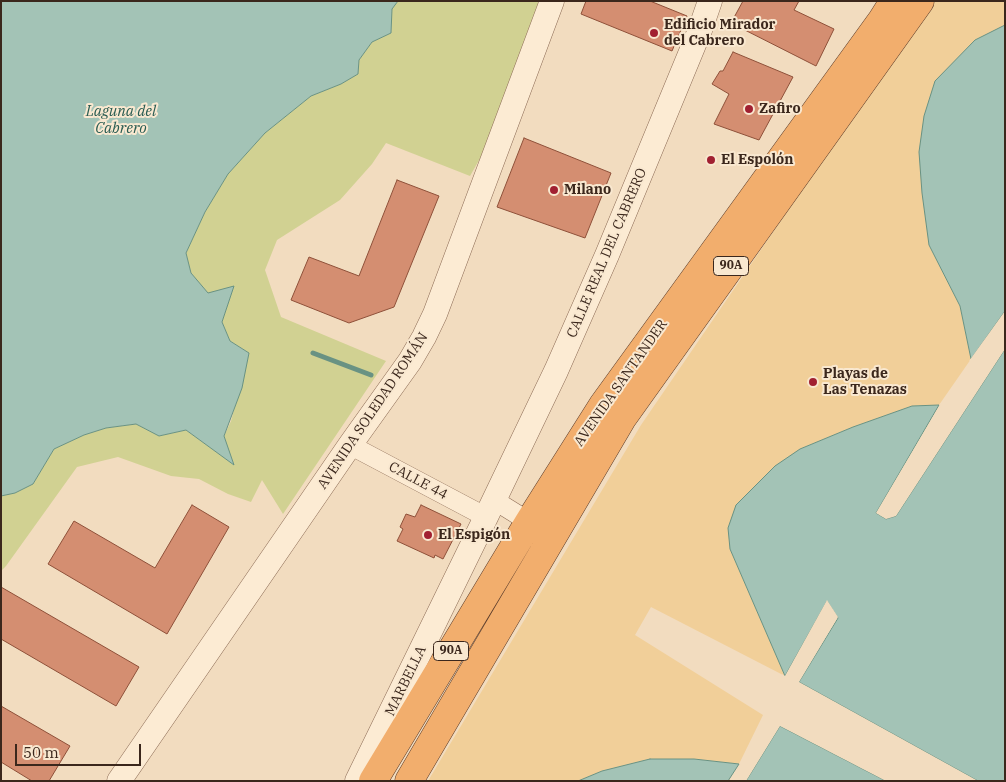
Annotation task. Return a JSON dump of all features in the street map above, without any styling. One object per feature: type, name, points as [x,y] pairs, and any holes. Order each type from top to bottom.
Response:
[{"type":"highway","name":"AVENIDA SANTANDER","points":[[373,781],[529,522],[603,404],[894,1]]},
{"type":"highway","name":"AVENIDA SANTANDER","points":[[409,781],[623,417],[920,1]]},
{"type":"street","name":"AVENIDA SOLEDAD ROMÁN","points":[[123,779],[350,445],[410,361],[424,337],[435,314],[552,1]]},
{"type":"street","name":"CALLE REAL DEL CABRERO","points":[[490,509],[556,370],[607,255],[710,1]]},
{"type":"street","name":"CALLE 44","points":[[350,445],[490,509],[529,522],[552,537]]},
{"type":"street","name":"MARBELLA","points":[[357,781],[490,509]]},
{"type":"green space","points":[[398,1],[542,1],[486,148],[470,176],[386,143],[372,164],[340,200],[277,240],[265,270],[281,317],[386,361],[283,514],[262,480],[251,502],[228,494],[199,479],[171,476],[118,457],[77,467],[1,571],[1,496],[15,493],[33,484],[54,449],[84,435],[106,428],[136,424],[159,436],[186,430],[233,464],[224,436],[231,421],[249,353],[230,341],[222,322],[233,287],[208,294],[191,273],[186,253],[205,212],[228,174],[265,133],[311,96],[341,84],[358,74],[359,60],[372,42],[391,33],[392,8]]},
{"type":"sand","name":"Playas de Las Tenazas","points":[[931,1],[1005,1],[1005,25],[975,40],[929,245],[960,306],[971,359],[939,405],[912,406],[853,427],[800,449],[730,549],[785,676],[651,607],[635,635],[763,715],[739,764],[694,759],[650,759],[602,771],[578,781],[428,781],[641,425]]},
{"type":"water","name":"Laguna del Cabrero","points":[[1,1],[398,1],[392,9],[391,33],[372,42],[359,60],[358,74],[341,84],[311,96],[265,133],[228,174],[205,212],[186,253],[191,273],[208,293],[234,286],[222,322],[230,341],[249,353],[242,388],[224,436],[234,465],[186,430],[159,436],[136,424],[106,428],[84,435],[54,449],[33,484],[15,493],[1,496]]},
{"type":"water","points":[[1005,25],[1005,311],[971,359],[960,306],[929,245],[919,152],[924,116],[935,81],[975,40]]},
{"type":"water","points":[[1005,349],[1005,781],[978,781],[799,682],[838,618],[827,601],[785,676],[730,549],[728,528],[736,505],[775,466],[800,449],[853,427],[912,406],[939,405],[876,513],[886,519],[896,516]]},
{"type":"water","points":[[780,726],[886,781],[746,781]]},
{"type":"water","points":[[650,759],[694,759],[739,764],[728,781],[578,781],[602,771]]},
{"type":"pier","points":[[1005,311],[1005,316],[973,360],[969,361]]},
{"type":"pier","points":[[1005,346],[1005,349],[896,516],[886,519],[876,513],[941,403],[880,512],[887,517],[894,514]]},
{"type":"pier","points":[[827,600],[838,617],[799,682],[978,781],[973,781],[797,683],[835,617],[827,605],[787,677],[783,678],[782,674],[785,676]]},
{"type":"pier","points":[[780,724],[888,781],[780,726],[746,781],[743,781]]},
{"type":"building","name":"Edificio Mirador del Cabrero","points":[[586,1],[650,1],[687,16],[672,51],[581,14]]},
{"type":"building","points":[[743,1],[799,1],[794,10],[834,29],[816,66],[731,23]]},
{"type":"building","name":"Zafiro","points":[[733,52],[793,77],[759,140],[714,124],[729,94],[712,84],[720,71],[723,71]]},
{"type":"building","name":"Milano","points":[[524,138],[611,173],[585,238],[497,207]]},
{"type":"building","points":[[397,180],[439,196],[394,307],[349,323],[291,300],[309,257],[359,276]]},
{"type":"building","points":[[192,505],[229,527],[167,634],[48,564],[74,521],[155,568]]},
{"type":"building","name":"El Espigón","points":[[421,505],[461,524],[443,559],[435,555],[434,558],[397,541],[403,529],[400,527],[406,514],[415,517]]},
{"type":"building","points":[[1,587],[139,667],[116,706],[1,639]]},
{"type":"building","points":[[1,706],[70,746],[49,781],[32,781],[1,762]]},
{"type":"waterway","points":[[313,353],[371,375]]},
{"type":"place","name":"Edificio Mirador del Cabrero","points":[[654,33]]},
{"type":"place","name":"Zafiro","points":[[749,109]]},
{"type":"place","name":"El Espolón","points":[[711,160]]},
{"type":"place","name":"Milano","points":[[554,190]]},
{"type":"place","name":"Playas de Las Tenazas","points":[[813,382]]},
{"type":"place","name":"El Espigón","points":[[428,535]]}]
